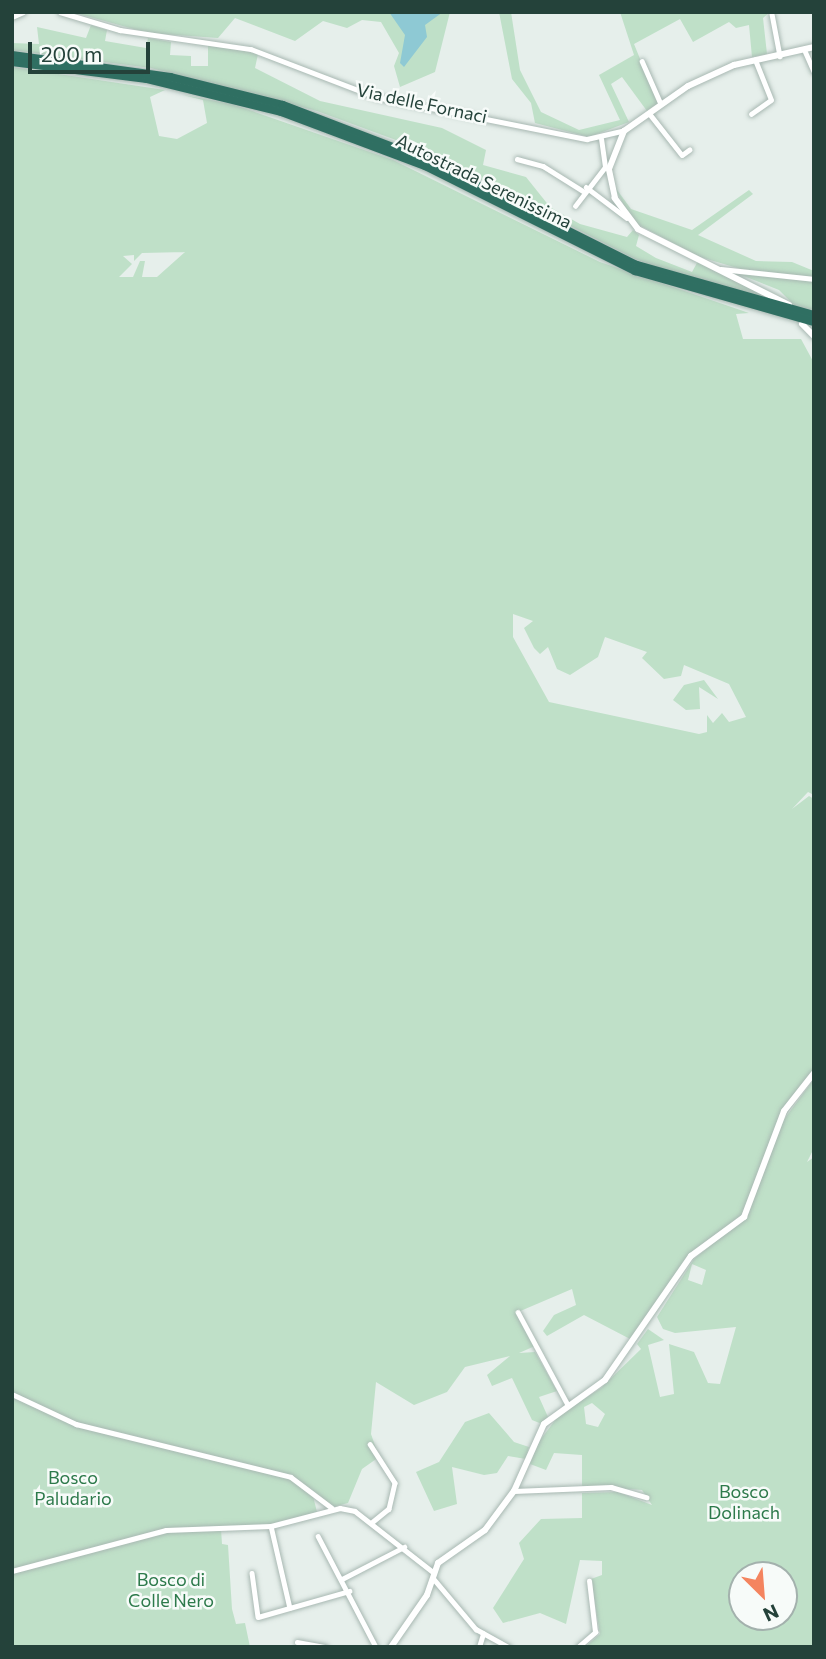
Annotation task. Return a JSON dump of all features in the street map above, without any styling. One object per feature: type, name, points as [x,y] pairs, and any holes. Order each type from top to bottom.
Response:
[{"type":"highway","name":"Autostrada Serenissima","points":[[12,55],[159,75],[283,105],[427,160],[637,265],[814,315]]},
{"type":"highway","name":"Autostrada Serenissima","points":[[12,62],[170,83],[293,116],[425,166],[635,271],[814,322]]},
{"type":"street","points":[[12,18],[23,12]]},
{"type":"street","name":"Via delle Fornaci","points":[[60,12],[120,30],[251,49],[376,97],[601,139],[624,131]]},
{"type":"street","points":[[772,14],[780,57]]},
{"type":"street","points":[[627,218],[609,177],[624,131],[661,104],[716,71],[814,47]]},
{"type":"street","points":[[805,51],[814,71]]},
{"type":"street","points":[[751,114],[771,100],[755,60]]},
{"type":"street","points":[[642,61],[661,104]]},
{"type":"street","points":[[649,112],[682,155],[689,150]]},
{"type":"street","points":[[575,206],[585,189],[606,167],[606,155],[601,139]]},
{"type":"street","points":[[517,159],[543,166],[585,189],[627,218],[721,270],[778,295],[789,305]]},
{"type":"street","points":[[721,270],[814,279]]},
{"type":"street","points":[[802,324],[814,336]]},
{"type":"street","points":[[391,1647],[427,1595],[432,1574],[485,1530],[514,1490],[539,1431],[568,1405],[599,1386],[641,1332],[691,1256],[747,1213],[784,1111],[814,1073]]},
{"type":"street","points":[[517,1313],[568,1405]]},
{"type":"street","points":[[12,1394],[76,1424],[291,1477],[318,1502],[340,1508],[372,1523],[404,1547],[432,1574],[483,1634],[509,1647]]},
{"type":"street","points":[[370,1444],[395,1483],[389,1509],[372,1523]]},
{"type":"street","points":[[514,1490],[611,1487],[647,1497]]},
{"type":"street","points":[[318,1502],[320,1513]]},
{"type":"street","points":[[12,1571],[180,1530],[271,1526],[340,1508]]},
{"type":"street","points":[[271,1526],[290,1608]]},
{"type":"street","points":[[318,1536],[376,1647]]},
{"type":"street","points":[[342,1579],[404,1547]]},
{"type":"street","points":[[252,1573],[258,1617],[349,1591]]},
{"type":"street","points":[[579,1647],[595,1632],[589,1581]]},
{"type":"street","points":[[479,1647],[483,1634]]},
{"type":"street","points":[[297,1642],[326,1647]]},
{"type":"green space","points":[[72,12],[450,12],[435,72],[400,87],[394,66],[399,53],[381,22],[362,20],[347,28],[323,21],[295,41],[235,18],[218,38],[148,33]]},
{"type":"green space","points":[[499,12],[511,12],[520,70],[541,112],[579,130],[620,120],[599,75],[634,55],[620,12],[770,12],[763,18],[767,54],[752,57],[749,25],[736,28],[729,22],[693,42],[680,19],[634,44],[658,103],[647,111],[622,77],[611,84],[629,122],[589,137],[535,123],[531,103],[512,79]]},
{"type":"green space","points":[[91,25],[107,30],[105,41],[146,48],[148,38],[171,42],[170,55],[191,56],[191,66],[208,66],[208,43],[258,54],[255,68],[320,101],[442,128],[486,150],[483,165],[526,177],[550,207],[580,224],[627,237],[633,230],[639,235],[636,246],[656,258],[692,272],[698,261],[779,300],[714,288],[635,259],[423,150],[317,111],[151,68],[12,50],[12,43],[39,44],[37,27],[86,38]]},
{"type":"green space","points":[[12,67],[165,90],[150,97],[159,136],[177,139],[207,123],[203,100],[183,95],[232,104],[393,160],[600,262],[749,313],[736,314],[743,339],[801,339],[814,363],[814,795],[808,792],[792,809],[809,796],[814,799],[814,1073],[776,1130],[747,1213],[684,1265],[641,1333],[632,1340],[584,1315],[547,1336],[543,1331],[554,1315],[576,1305],[572,1289],[518,1312],[535,1346],[519,1353],[535,1352],[557,1391],[539,1397],[548,1417],[542,1424],[532,1420],[512,1378],[492,1386],[487,1375],[510,1356],[465,1367],[447,1392],[414,1405],[376,1382],[371,1434],[379,1457],[362,1469],[348,1503],[329,1508],[313,1496],[317,1512],[278,1524],[221,1529],[222,1544],[228,1545],[232,1609],[236,1624],[245,1623],[250,1647],[12,1647]],"holes":[[[185,252],[157,277],[142,277],[145,261],[140,261],[133,277],[119,277],[132,264],[123,256],[134,255],[134,261],[142,253]],[[513,614],[533,621],[524,628],[534,648],[540,654],[548,647],[557,669],[570,675],[598,657],[605,637],[647,652],[642,658],[664,679],[681,676],[684,665],[729,684],[746,717],[729,722],[722,713],[713,723],[707,715],[707,732],[699,734],[549,702],[513,637]]]},
{"type":"green space","points":[[612,183],[631,209],[692,230],[749,190],[753,194],[698,235],[756,261],[792,262],[814,271],[814,278],[751,272],[700,257],[633,222]]},
{"type":"green space","points":[[734,272],[814,281],[814,310],[795,306],[779,290]]},
{"type":"green space","points":[[704,680],[718,699],[699,687],[700,709],[686,710],[673,700],[684,685]]},
{"type":"green space","name":"Bosco Dolinach","points":[[814,1079],[814,1148],[807,1162],[814,1157],[814,1647],[585,1647],[600,1634],[591,1579],[602,1575],[602,1561],[580,1560],[566,1624],[540,1613],[503,1623],[493,1608],[524,1559],[519,1543],[541,1519],[582,1518],[582,1493],[618,1492],[652,1505],[642,1490],[582,1486],[582,1455],[554,1453],[546,1470],[530,1464],[538,1443],[559,1415],[601,1388],[641,1349],[637,1344],[648,1329],[664,1340],[648,1345],[660,1397],[674,1394],[669,1344],[694,1352],[708,1383],[720,1384],[736,1327],[675,1333],[663,1329],[657,1317],[694,1259],[747,1216],[782,1122]],"holes":[[[692,1264],[706,1270],[702,1285],[688,1280]],[[592,1403],[605,1414],[598,1427],[586,1424],[584,1407]]]},
{"type":"green space","points":[[489,1413],[514,1442],[529,1447],[526,1459],[508,1456],[497,1473],[484,1475],[452,1467],[457,1504],[434,1511],[416,1472],[439,1462],[465,1422]]},
{"type":"water","points":[[389,12],[443,12],[425,25],[427,37],[404,67],[400,63],[405,35]]},
{"type":"park label","name":"Bosco Paludario","points":[[73,1488]]},
{"type":"park label","name":"Bosco di Colle Nero","points":[[171,1590]]}]
